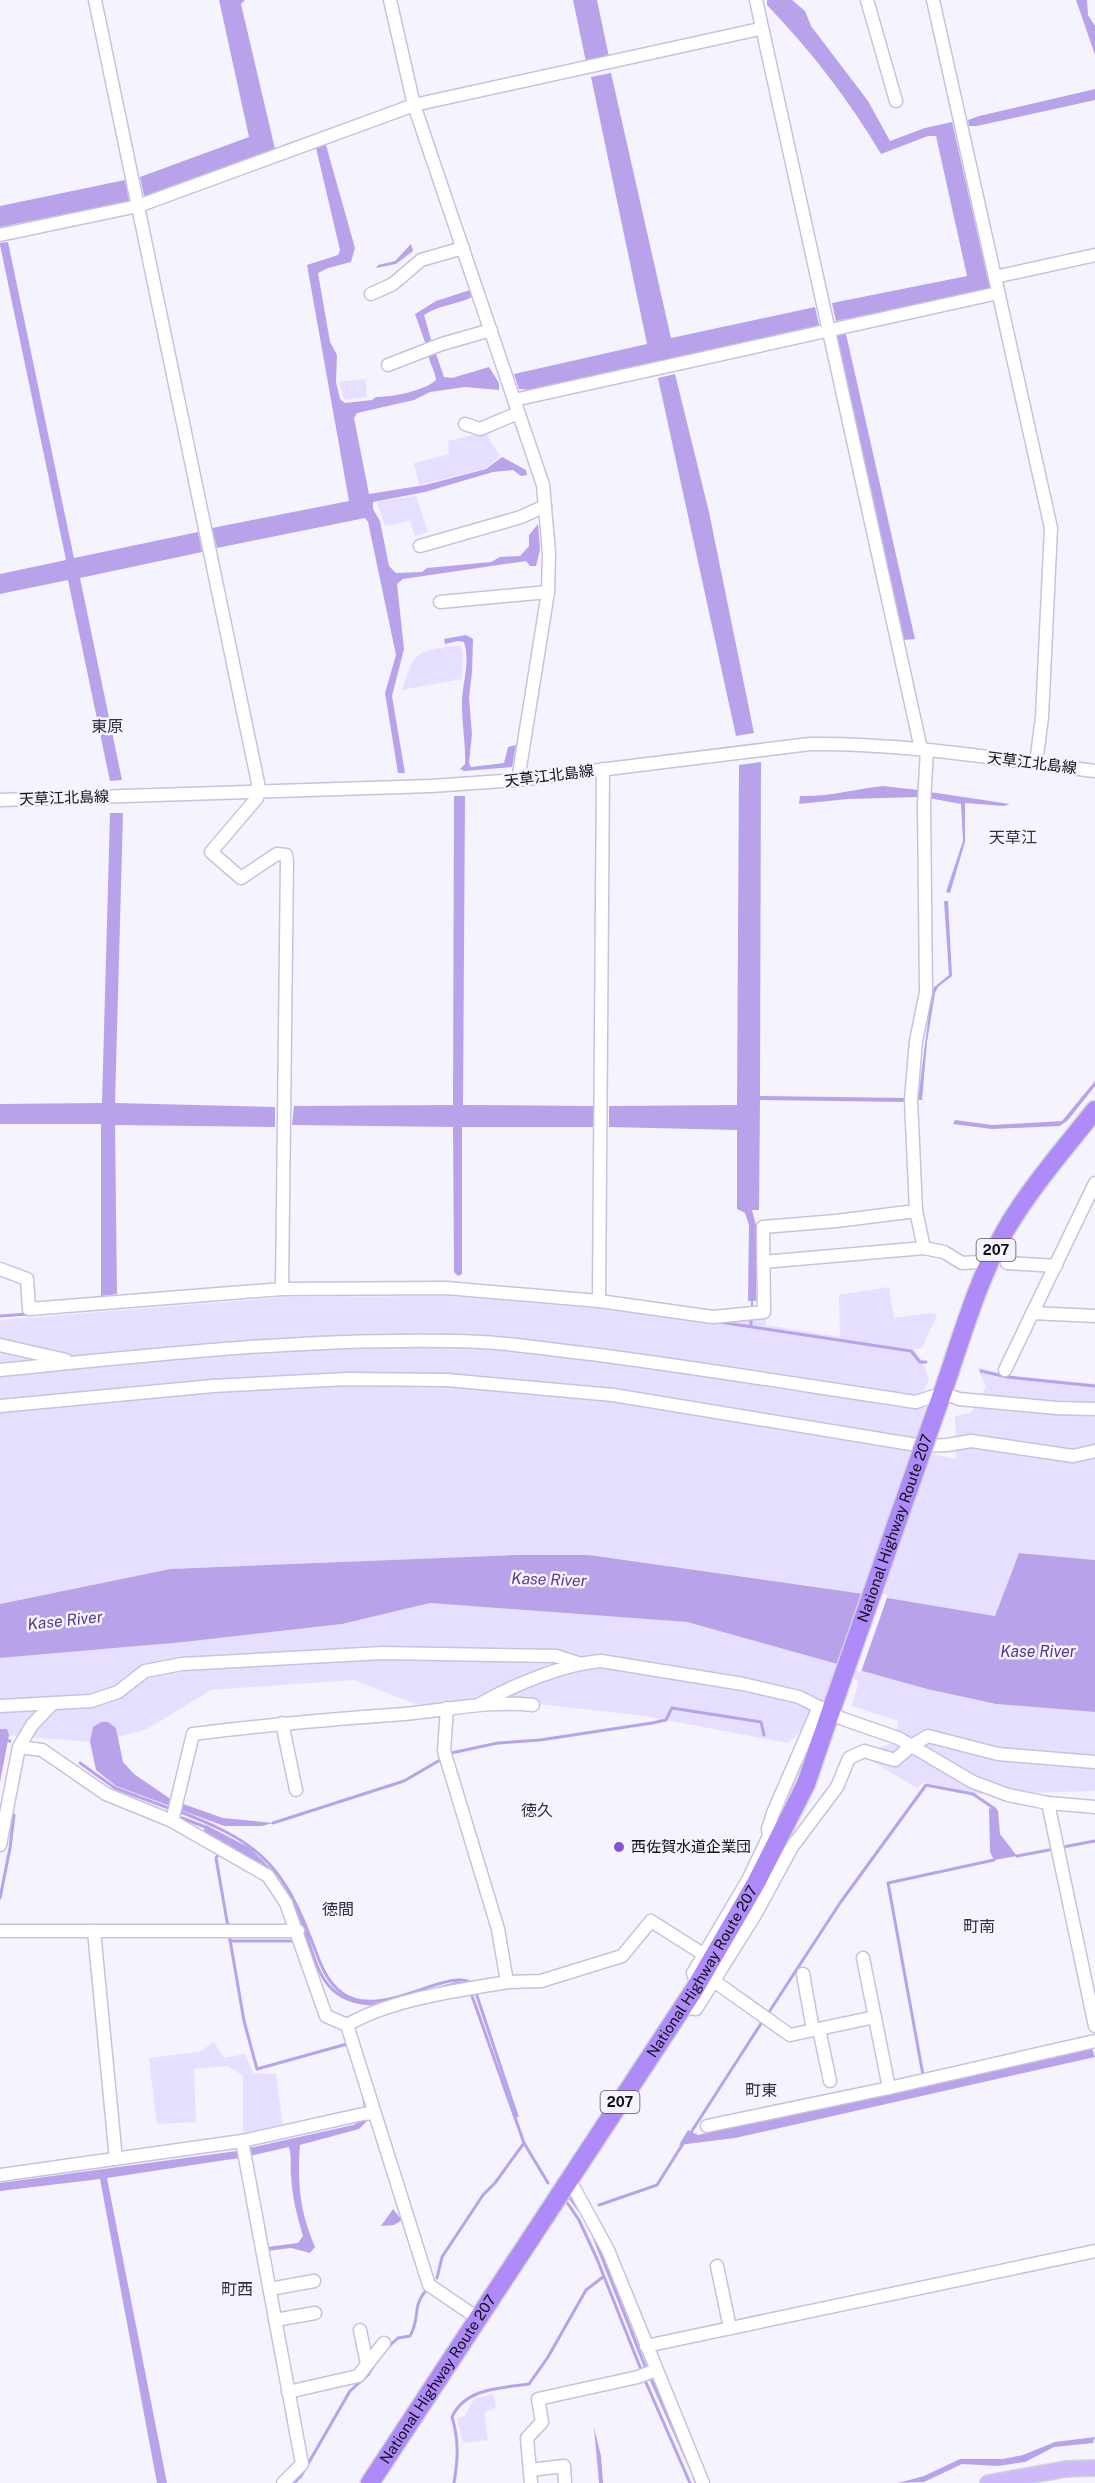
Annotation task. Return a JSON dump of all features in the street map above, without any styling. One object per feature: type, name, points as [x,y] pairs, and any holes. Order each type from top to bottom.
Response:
[{"type":"highway","name":"207","points":[[943,1393],[985,1271],[1005,1232],[1025,1199],[1095,1110]]},
{"type":"highway","name":"National Highway Route 207","points":[[370,2483],[682,2007],[705,1983],[806,1784],[828,1707],[943,1393]]},
{"type":"main road","points":[[988,2483],[1066,2469],[1095,2468]]},
{"type":"street","points":[[95,0],[258,783],[257,798],[211,852],[241,878],[277,854],[286,855],[282,1289]]},
{"type":"street","points":[[390,0],[414,105],[543,485],[549,553],[548,592],[518,780]]},
{"type":"street","points":[[756,0],[924,749],[926,992],[916,1041],[911,1100],[916,1211],[924,1248]]},
{"type":"street","points":[[867,0],[896,101]]},
{"type":"street","points":[[933,0],[1051,528],[1042,717],[1036,763]]},
{"type":"street","points":[[0,235],[414,105],[761,27]]},
{"type":"street","points":[[371,294],[393,284],[421,260],[463,248]]},
{"type":"street","points":[[994,277],[1095,255]]},
{"type":"street","points":[[511,389],[664,367],[828,319],[998,293]]},
{"type":"street","points":[[388,365],[442,344],[491,330]]},
{"type":"street","points":[[465,424],[480,429],[518,413]]},
{"type":"street","points":[[420,546],[521,518],[545,506]]},
{"type":"street","points":[[440,602],[548,592]]},
{"type":"street","name":"天草江北島線","points":[[0,800],[431,786],[518,780],[810,744],[858,743],[924,749],[1095,771]]},
{"type":"street","points":[[599,1301],[603,769]]},
{"type":"street","points":[[1005,1370],[1095,1183]]},
{"type":"street","points":[[0,1269],[27,1279],[29,1309],[282,1289],[447,1288],[599,1301],[713,1317],[764,1312],[763,1227],[916,1211]]},
{"type":"street","points":[[763,1262],[924,1248],[944,1252],[962,1263],[978,1262]]},
{"type":"street","points":[[1007,1263],[1056,1266]]},
{"type":"street","points":[[1032,1313],[1095,1316]]},
{"type":"street","points":[[0,1370],[255,1347],[357,1342],[455,1341],[520,1346],[652,1362],[916,1402],[943,1393],[959,1399],[1095,1409]]},
{"type":"street","points":[[0,1345],[72,1363]]},
{"type":"street","points":[[0,1406],[213,1386],[346,1379],[447,1380],[613,1395],[923,1446],[971,1441],[1072,1456],[1095,1452]]},
{"type":"street","points":[[0,1706],[91,1701],[118,1692],[145,1671],[182,1664],[382,1653],[556,1656],[578,1663]]},
{"type":"street","points":[[480,1704],[507,1689],[578,1663],[601,1661],[743,1684],[799,1697],[828,1707],[898,1738],[973,1782],[1008,1795],[1048,1803],[1095,1807]]},
{"type":"street","points":[[173,1816],[193,1734],[480,1704],[510,1702],[533,1705]]},
{"type":"street","points":[[0,1845],[19,1747],[32,1725],[52,1703]]},
{"type":"street","points":[[828,1707],[773,1814],[768,1829],[769,1836],[748,1880],[693,1973],[705,1983],[790,2035],[875,2018]]},
{"type":"street","points":[[447,1708],[444,1750],[498,1929],[507,1982]]},
{"type":"street","points":[[282,1723],[296,1790]]},
{"type":"street","points":[[705,1983],[755,1915],[792,1847],[837,1787],[849,1758],[864,1751],[895,1760],[911,1746],[928,1736],[998,1754],[1095,1762]]},
{"type":"street","points":[[19,1747],[42,1750],[106,1794],[173,1816],[221,1849],[268,1876],[286,1903],[326,2016],[347,2025]]},
{"type":"street","points":[[1048,1803],[1095,2026]]},
{"type":"street","points":[[347,2025],[368,2013],[465,1989],[507,1982],[541,1981],[622,1956],[651,1921],[703,1954]]},
{"type":"street","points":[[0,1931],[228,1931],[300,1938]]},
{"type":"street","points":[[94,1931],[116,2159]]},
{"type":"street","points":[[863,1958],[889,2088]]},
{"type":"street","points":[[803,1974],[830,2080]]},
{"type":"street","points":[[347,2025],[369,2113],[429,2285],[479,2319]]},
{"type":"street","points":[[707,2126],[889,2088],[1095,2041]]},
{"type":"street","points":[[0,2175],[116,2159],[243,2150],[369,2113]]},
{"type":"street","points":[[243,2150],[302,2464],[283,2483]]},
{"type":"street","points":[[569,2179],[608,2250],[703,2483]]},
{"type":"street","points":[[646,2346],[1095,2251]]},
{"type":"street","points":[[717,2266],[730,2328]]},
{"type":"street","points":[[270,2289],[314,2281]]},
{"type":"street","points":[[275,2320],[315,2313]]},
{"type":"street","points":[[360,2330],[368,2364]]},
{"type":"street","points":[[288,2392],[358,2376],[384,2343]]},
{"type":"street","points":[[565,2483],[564,2466],[530,2477],[527,2438],[542,2422],[538,2399],[638,2378],[656,2370]]},
{"type":"shaded area","points":[[365,379],[367,397],[344,400],[339,382]]},
{"type":"shaded area","points":[[485,432],[500,456],[486,468],[419,485],[414,463],[449,454],[448,441]]},
{"type":"shaded area","points":[[416,496],[428,532],[415,536],[410,521],[385,526],[377,502]]},
{"type":"shaded area","points":[[460,645],[463,652],[462,679],[402,690],[411,666],[420,654],[434,649]]},
{"type":"shaded area","points":[[889,1287],[894,1318],[929,1313],[937,1315],[922,1348],[914,1349],[923,1362],[929,1381],[918,1400],[926,1411],[913,1450],[956,1459],[955,1416],[971,1413],[986,1387],[977,1367],[1005,1375],[1095,1384],[1095,1560],[1019,1553],[995,1616],[864,1594],[589,1555],[516,1555],[170,1569],[0,1604],[0,1320],[283,1297],[448,1296],[601,1309],[715,1324],[766,1317],[766,1325],[840,1337],[839,1295]]},
{"type":"shaded area","points":[[430,1603],[687,1622],[927,1689],[996,1704],[1095,1712],[1095,1791],[978,1794],[924,1782],[917,1788],[870,1760],[876,1749],[893,1743],[899,1721],[852,1706],[859,1681],[836,1673],[825,1701],[810,1702],[807,1725],[788,1743],[645,1716],[529,1703],[418,1705],[354,1680],[211,1690],[147,1729],[118,1737],[116,1728],[93,1728],[90,1742],[9,1735],[7,1729],[0,1729],[0,1658],[184,1642],[342,1624]]},
{"type":"shaded area","points":[[214,2042],[224,2058],[245,2054],[253,2073],[276,2074],[283,2127],[243,2135],[243,2076],[228,2066],[194,2069],[196,2122],[157,2124],[149,2058],[199,2052]]},
{"type":"shaded area","points":[[493,2394],[496,2407],[484,2413],[488,2440],[463,2443],[457,2418],[465,2416],[474,2399]]},
{"type":"water","points":[[219,0],[245,0],[241,4],[275,149],[144,196],[140,177],[249,137]]},
{"type":"water","points":[[573,0],[597,0],[609,57],[586,62]]},
{"type":"water","points":[[767,0],[792,0],[805,11],[811,26],[868,101],[890,141],[925,128],[952,122],[990,289],[836,321],[832,303],[967,276],[936,136],[928,136],[881,154],[842,95],[799,40],[767,5]]},
{"type":"water","points":[[1076,0],[1087,0],[1088,15],[1095,26],[1095,55]]},
{"type":"water","points":[[611,73],[671,338],[815,307],[819,325],[533,390],[519,389],[514,374],[647,344],[591,77]]},
{"type":"water","points":[[1095,89],[1095,100],[969,126],[968,120],[979,116]]},
{"type":"water","points":[[326,145],[355,248],[351,262],[318,273],[330,342],[337,355],[336,382],[340,399],[345,403],[372,400],[376,397],[408,393],[431,384],[436,380],[428,353],[435,351],[444,377],[452,378],[489,367],[499,383],[499,390],[465,387],[430,392],[414,400],[357,413],[354,418],[369,494],[425,485],[486,469],[502,457],[526,470],[527,475],[521,476],[513,470],[493,472],[425,492],[373,502],[373,509],[380,521],[389,566],[396,573],[422,572],[427,568],[491,562],[500,557],[520,556],[529,546],[529,535],[538,524],[540,550],[536,566],[530,566],[526,561],[403,579],[397,584],[404,649],[392,696],[405,773],[398,773],[385,693],[396,655],[368,522],[365,518],[217,548],[212,528],[349,501],[307,265],[338,255],[340,250],[316,148]]},
{"type":"water","points":[[125,180],[129,201],[0,227],[0,206]]},
{"type":"water","points":[[8,242],[74,558],[198,532],[202,552],[80,578],[122,780],[110,781],[68,580],[0,594],[0,574],[66,560],[0,245],[0,243]]},
{"type":"water","points":[[411,244],[413,251],[396,264],[376,268],[378,265],[395,261]]},
{"type":"water","points":[[470,290],[472,297],[424,315],[432,343],[426,345],[415,314],[436,301]]},
{"type":"water","points":[[846,334],[915,639],[904,640],[836,336]]},
{"type":"water","points":[[675,374],[709,512],[754,733],[736,736],[658,378]]},
{"type":"water","points":[[466,635],[473,639],[469,698],[472,734],[469,763],[471,767],[504,763],[508,747],[516,745],[512,767],[464,771],[460,769],[465,764],[462,707],[466,650],[464,642],[445,644],[444,639]]},
{"type":"water","points":[[761,762],[760,1096],[906,1098],[906,1102],[760,1100],[759,1210],[752,1210],[756,1225],[756,1301],[753,1301],[753,1307],[751,1307],[751,1301],[748,1301],[749,1225],[745,1213],[737,1209],[737,1130],[609,1127],[609,1106],[737,1105],[739,765]]},
{"type":"water","points":[[883,786],[918,790],[918,797],[848,799],[799,804],[800,796]]},
{"type":"water","points":[[930,792],[1010,804],[1004,806],[965,803],[965,842],[950,893],[946,892],[963,841],[961,804],[929,798]]},
{"type":"water","points":[[454,796],[465,796],[463,1105],[593,1106],[593,1127],[462,1127],[462,1274],[458,1276],[454,1272],[453,1127],[292,1125],[294,1106],[453,1105]]},
{"type":"water","points":[[110,813],[123,813],[115,1103],[275,1107],[275,1127],[115,1125],[117,1294],[101,1296],[101,1124],[0,1124],[0,1104],[102,1103]]},
{"type":"water","points":[[944,901],[948,901],[952,976],[938,987],[935,993],[927,1042],[922,1100],[918,1100],[932,989],[949,975]]},
{"type":"water","points":[[1095,1081],[1095,1086],[1068,1120],[1060,1126],[992,1129],[953,1124],[955,1120],[992,1125],[1062,1121]]},
{"type":"water","name":"Kase River","points":[[1019,1553],[1095,1560],[1095,1712],[996,1704],[927,1689],[687,1622],[430,1603],[342,1624],[184,1642],[0,1658],[0,1604],[170,1569],[516,1555],[589,1555],[864,1594],[995,1616]]},
{"type":"water","points":[[101,1722],[108,1722],[116,1728],[123,1762],[134,1774],[172,1800],[223,1818],[273,1823],[262,1826],[224,1826],[116,1786],[96,1770],[90,1742],[93,1727]]},
{"type":"water","points":[[0,1729],[7,1729],[9,1735],[0,1782]]},
{"type":"water","points":[[989,1808],[998,1810],[1000,1834],[1017,1856],[994,1860],[990,1852]]},
{"type":"water","points":[[206,1825],[250,1848],[262,1860],[257,1866],[202,1834]]},
{"type":"water","points":[[1092,2048],[1095,2057],[735,2138],[679,2145],[688,2130],[698,2135]]},
{"type":"water","points":[[365,2119],[368,2120],[359,2129],[300,2145],[301,2197],[306,2222],[315,2247],[310,2253],[291,2248],[267,2251],[267,2247],[298,2243],[303,2236],[292,2191],[290,2151],[289,2147],[250,2156],[249,2148],[353,2125]]},
{"type":"water","points":[[237,2151],[239,2158],[107,2178],[167,2483],[157,2483],[100,2179],[0,2191],[0,2183]]},
{"type":"water","points":[[393,2209],[402,2220],[394,2225],[381,2226]]},
{"type":"water","points":[[594,2427],[601,2456],[603,2483],[599,2483]]},
{"type":"water","points":[[1095,2437],[1093,2443],[1054,2447],[1025,2462],[998,2466],[962,2464],[924,2482],[898,2483],[924,2476],[960,2459],[1003,2459],[1023,2455],[1055,2442]]},
{"type":"pier","points":[[865,1591],[888,1595],[861,1672],[839,1666]]},
{"type":"waterway","points":[[0,1316],[28,1314]]},
{"type":"waterway","points":[[751,1319],[751,1326]]},
{"type":"waterway","points":[[719,1322],[911,1351],[920,1362],[926,1362]]},
{"type":"waterway","points":[[981,1371],[1007,1377],[1095,1386]]},
{"type":"waterway","points":[[451,1753],[498,1743],[540,1740],[652,1723],[666,1720],[672,1708],[761,1722],[764,1735]]},
{"type":"waterway","points":[[0,1739],[10,1741]]},
{"type":"waterway","points":[[273,1823],[404,1781],[440,1760]]},
{"type":"waterway","points":[[80,1763],[115,1788],[171,1809]]},
{"type":"waterway","points":[[769,2012],[840,1903],[926,1785],[973,1794],[995,1809]]},
{"type":"waterway","points":[[178,1811],[225,1831],[244,1842],[274,1870],[287,1887],[298,1908],[326,1974],[342,1993],[358,2000],[375,2001],[394,1998],[448,1981],[462,1980],[473,1984]]},
{"type":"waterway","points":[[0,1898],[14,1815]]},
{"type":"waterway","points":[[182,1818],[208,1828]]},
{"type":"waterway","points":[[1063,1847],[1095,1841]]},
{"type":"waterway","points":[[1017,1856],[1049,1850]]},
{"type":"waterway","points":[[220,1852],[216,1858],[228,1927]]},
{"type":"waterway","points":[[260,1860],[274,1874]]},
{"type":"waterway","points":[[923,2075],[888,1883],[994,1860]]},
{"type":"waterway","points":[[278,1880],[294,1903],[313,1956],[329,1985],[341,1996],[358,2002],[381,2004]]},
{"type":"waterway","points":[[229,1934],[244,2021],[257,2069],[347,2044],[347,2046]]},
{"type":"waterway","points":[[230,1941],[294,1941]]},
{"type":"waterway","points":[[439,1988],[458,1983],[467,1984]]},
{"type":"waterway","points":[[475,1990],[517,2116]]},
{"type":"waterway","points":[[471,1993],[524,2143],[548,2183]]},
{"type":"waterway","points":[[690,2134],[762,2022]]},
{"type":"waterway","points":[[364,2098],[366,2112]]},
{"type":"waterway","points":[[599,2205],[657,2185],[684,2142]]},
{"type":"waterway","points":[[437,2278],[442,2257],[483,2195],[495,2183],[524,2143]]},
{"type":"waterway","points":[[570,2198],[580,2211]]},
{"type":"waterway","points":[[566,2201],[579,2220],[597,2259],[642,2372]]},
{"type":"waterway","points":[[592,2232],[647,2371]]},
{"type":"waterway","points":[[454,2483],[457,2450],[452,2417],[458,2407],[466,2400],[485,2391],[529,2384],[548,2357],[586,2290],[603,2277]]},
{"type":"waterway","points":[[386,2349],[398,2338],[410,2336],[417,2308],[426,2290]]},
{"type":"waterway","points":[[294,2483],[301,2476],[350,2391],[368,2375],[376,2362]]},
{"type":"waterway","points":[[650,2377],[690,2467]]},
{"type":"waterway","points":[[644,2378],[690,2483]]},
{"type":"waterway","points":[[694,2476],[696,2483]]},
{"type":"place","name":"西佐賀水道企業団","points":[[619,1847]]},
{"type":"district","name":"東原","points":[[107,726]]},
{"type":"district","name":"天草江","points":[[1013,837]]},
{"type":"district","name":"徳久","points":[[537,1810]]},
{"type":"district","name":"徳間","points":[[338,1909]]},
{"type":"district","name":"町南","points":[[979,1926]]},
{"type":"district","name":"町東","points":[[761,2090]]},
{"type":"district","name":"町西","points":[[237,2289]]}]
